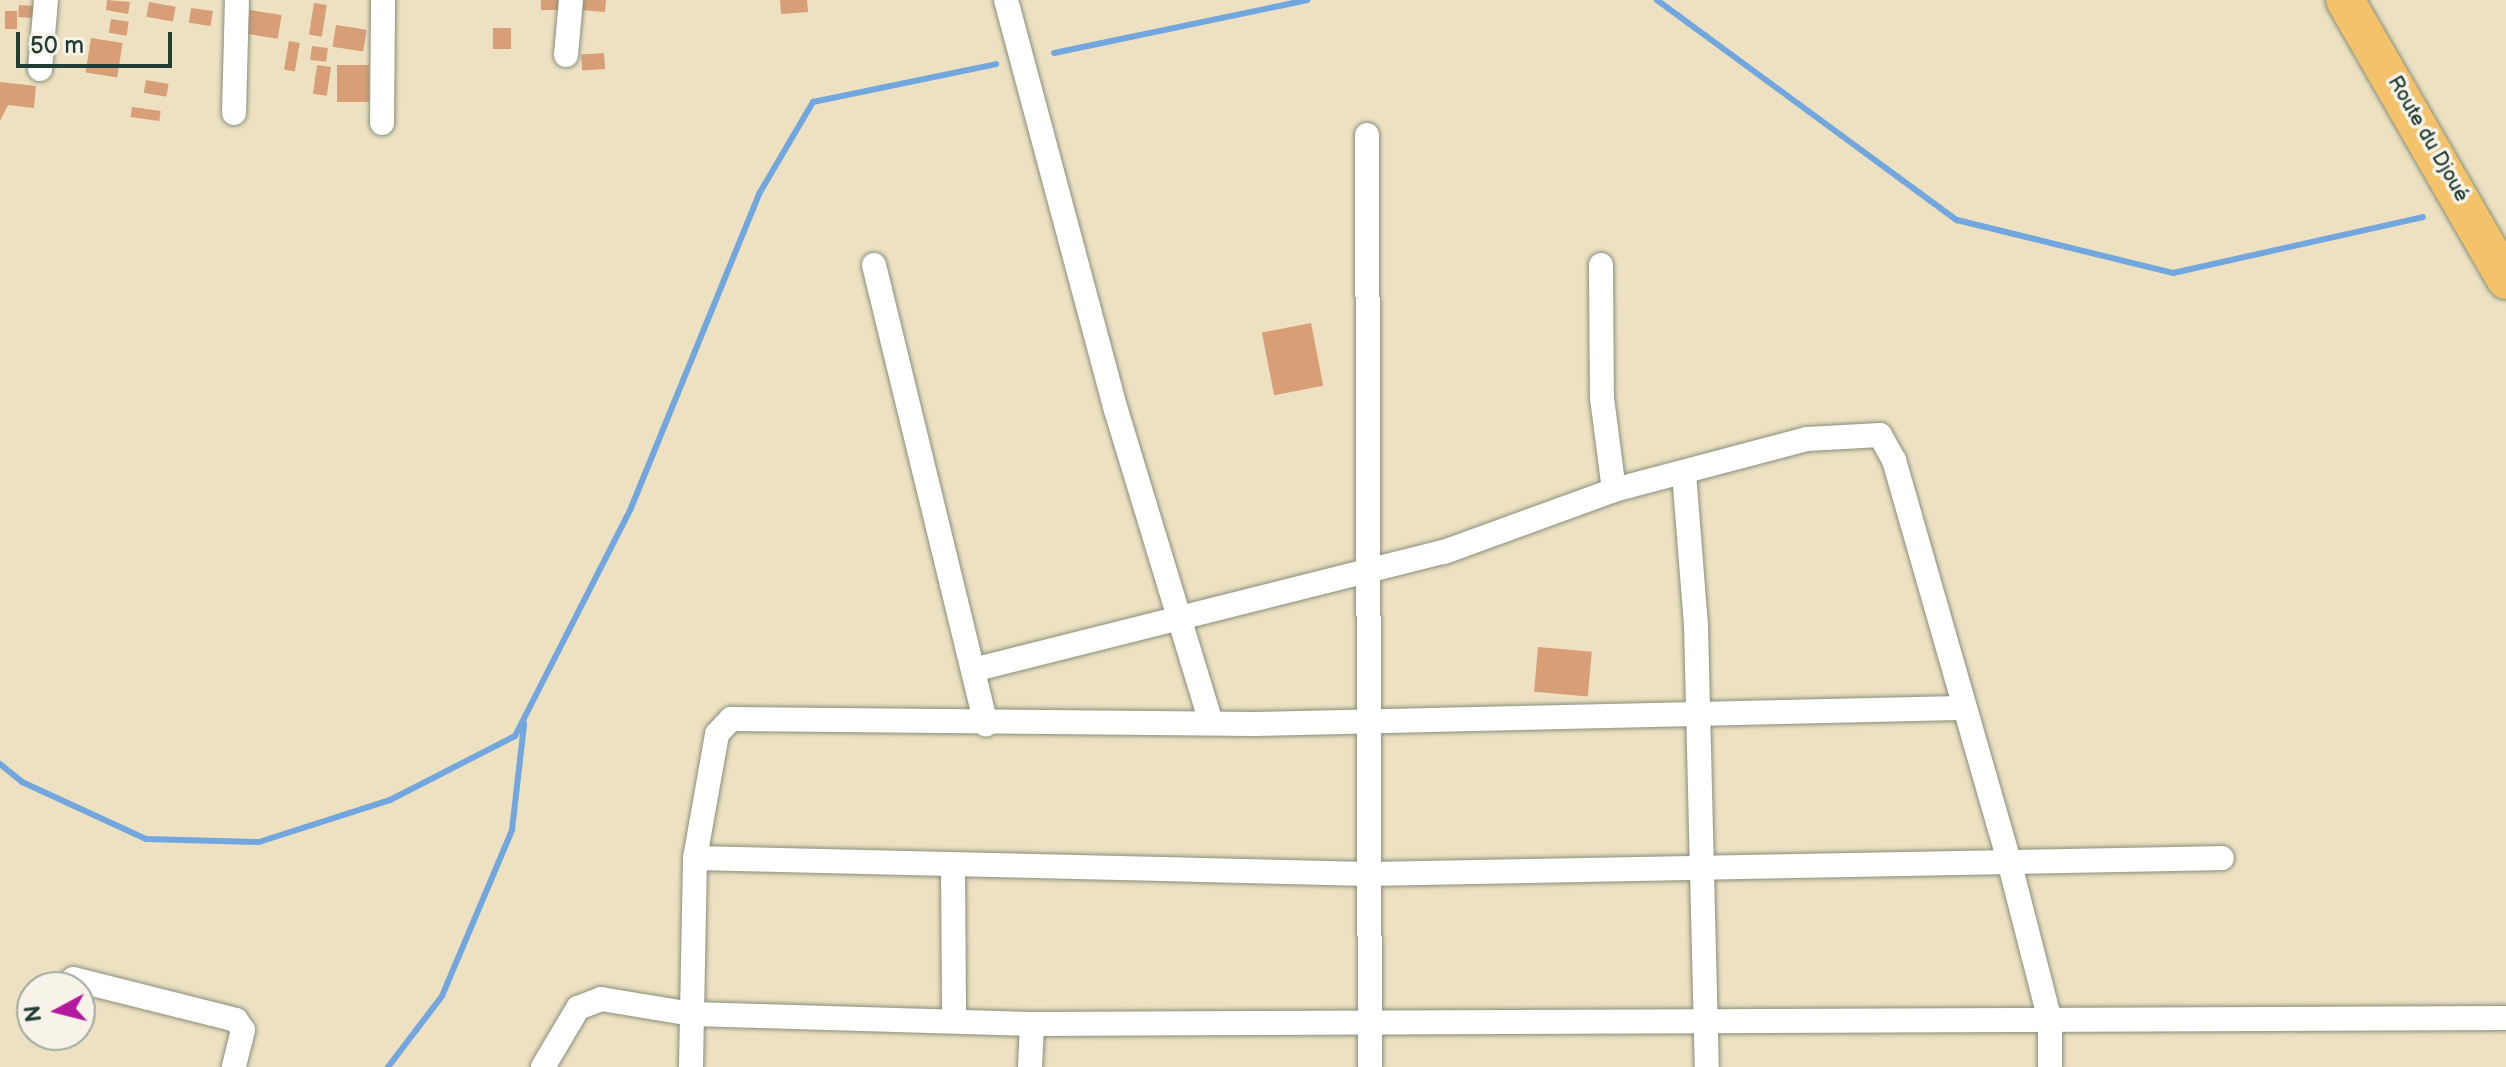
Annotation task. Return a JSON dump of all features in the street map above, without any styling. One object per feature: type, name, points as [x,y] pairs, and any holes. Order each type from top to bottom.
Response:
[{"type":"main road","name":"Route du Djoué","points":[[2345,0],[2506,280]]},
{"type":"street","points":[[40,69],[46,0]]},
{"type":"street","points":[[234,113],[237,0]]},
{"type":"street","points":[[382,123],[383,0]]},
{"type":"street","points":[[566,55],[571,0]]},
{"type":"street","points":[[1006,0],[1176,619],[1211,723]]},
{"type":"street","points":[[1367,135],[1372,566],[1368,874],[1370,1067]]},
{"type":"street","points":[[874,265],[986,725]]},
{"type":"street","points":[[1601,265],[1602,398],[1614,490]]},
{"type":"street","points":[[973,670],[1372,566],[1444,552],[1614,490],[1807,439],[1880,435],[1894,460],[1960,708],[2008,857],[2050,1020],[2050,1067]]},
{"type":"street","points":[[1684,473],[1704,870],[1707,1067]]},
{"type":"street","points":[[691,1067],[695,858],[717,734],[731,719],[986,725],[1211,723],[1960,708]]},
{"type":"street","points":[[695,858],[1368,874],[1704,870],[2008,857],[2222,858]]},
{"type":"street","points":[[953,865],[954,1018]]},
{"type":"street","points":[[96,985],[236,1020],[243,1030],[234,1067]]},
{"type":"street","points":[[543,1067],[587,1001],[692,1014],[954,1018],[1032,1024],[1371,1019],[2506,1018]]},
{"type":"street","points":[[1030,1067],[1032,1024]]},
{"type":"building","points":[[107,0],[130,2],[128,14],[106,10]]},
{"type":"building","points":[[541,0],[558,0],[558,10],[541,10]]},
{"type":"building","points":[[581,0],[606,0],[605,12],[580,10]]},
{"type":"building","points":[[780,0],[807,0],[808,12],[781,14]]},
{"type":"building","points":[[149,2],[176,7],[173,21],[146,17]]},
{"type":"building","points":[[314,3],[327,5],[322,37],[309,35]]},
{"type":"building","points":[[19,5],[34,6],[33,18],[18,17]]},
{"type":"building","points":[[191,8],[213,11],[211,26],[189,23]]},
{"type":"building","points":[[250,10],[282,15],[278,39],[246,34]]},
{"type":"building","points":[[5,11],[17,11],[17,29],[5,29]]},
{"type":"building","points":[[111,19],[129,22],[127,36],[109,33]]},
{"type":"building","points":[[336,25],[367,30],[363,52],[333,47]]},
{"type":"building","points":[[493,28],[511,28],[511,49],[493,49]]},
{"type":"building","points":[[91,38],[123,43],[117,78],[86,73]]},
{"type":"building","points":[[289,41],[300,43],[295,71],[284,70]]},
{"type":"building","points":[[312,46],[328,48],[326,62],[310,60]]},
{"type":"building","points":[[604,53],[605,69],[582,71],[581,55]]},
{"type":"building","points":[[317,65],[331,67],[327,96],[313,94]]},
{"type":"building","points":[[337,65],[369,65],[369,102],[337,102]]},
{"type":"building","points":[[146,80],[169,84],[166,97],[144,93]]},
{"type":"building","points":[[0,82],[36,86],[34,108],[8,105],[0,121]]},
{"type":"building","points":[[132,107],[161,111],[159,121],[131,117]]},
{"type":"building","points":[[1311,323],[1323,386],[1274,395],[1262,333]]},
{"type":"building","points":[[1538,647],[1592,652],[1588,697],[1534,692]]},
{"type":"waterway","points":[[1054,53],[1308,0]]},
{"type":"waterway","points":[[1657,0],[1957,220],[2173,273],[2423,217]]},
{"type":"waterway","points":[[0,764],[22,782],[146,839],[259,842],[390,800],[515,736],[631,508],[759,194],[813,102],[996,64]]},
{"type":"waterway","points":[[388,1067],[442,996],[512,830],[524,724]]}]
